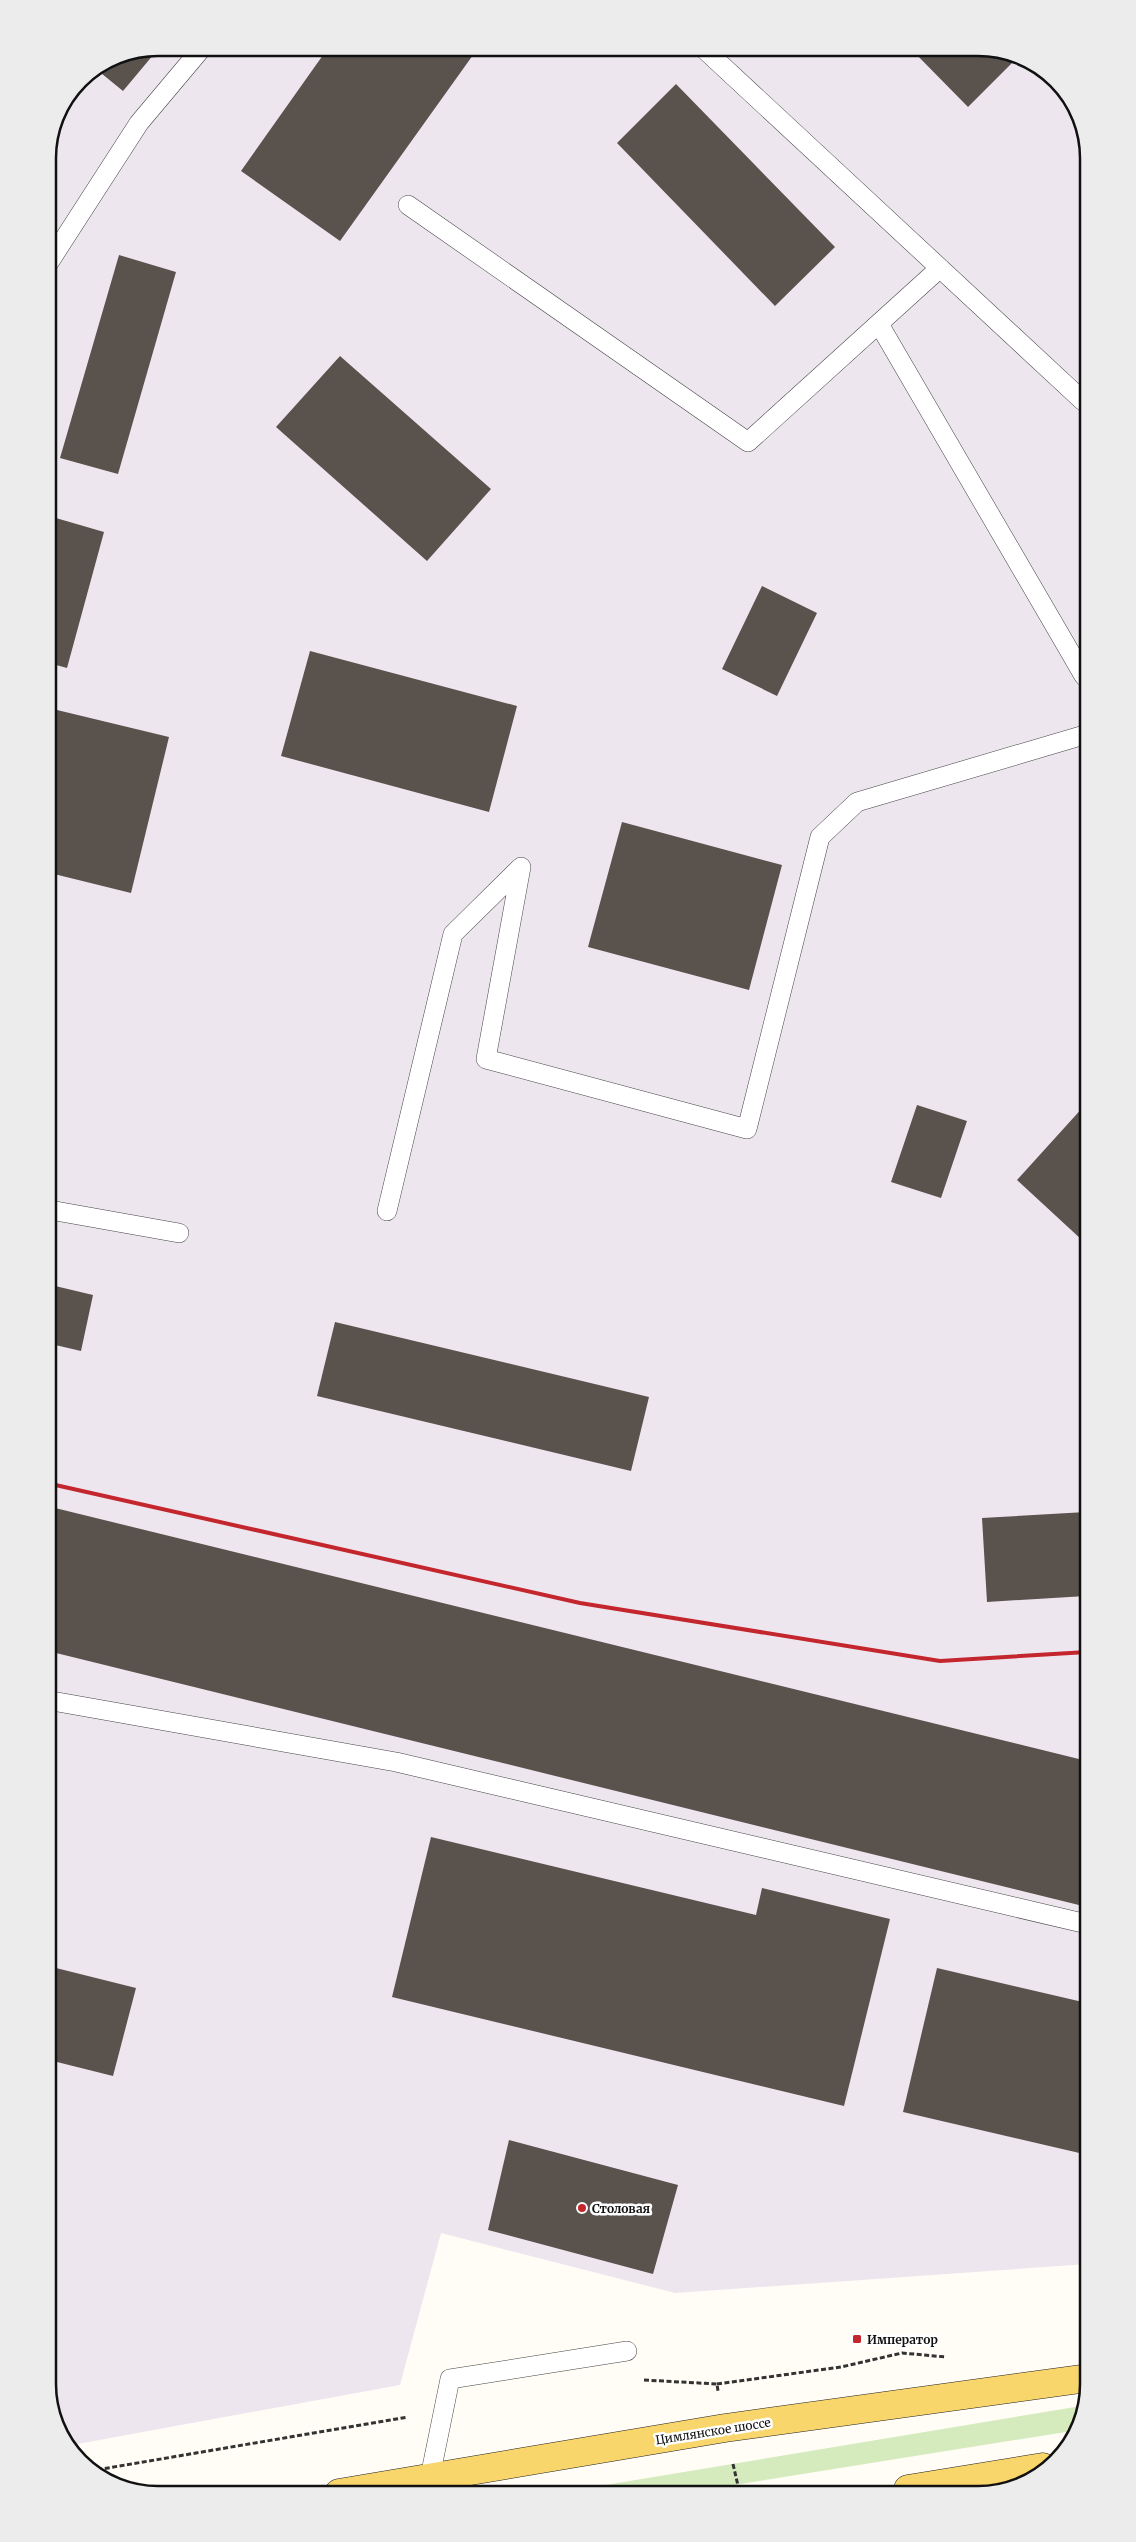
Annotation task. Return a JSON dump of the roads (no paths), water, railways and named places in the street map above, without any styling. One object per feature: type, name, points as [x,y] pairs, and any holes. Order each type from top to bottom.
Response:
[{"type":"main road","name":"Цимлянское шоссе","points":[[379,2486],[725,2428],[1080,2379]]},
{"type":"main road","points":[[926,2486],[1035,2468]]},
{"type":"lane","points":[[56,252],[139,123],[195,56]]},
{"type":"lane","points":[[712,56],[1080,398]]},
{"type":"lane","points":[[408,205],[748,442],[940,268]]},
{"type":"lane","points":[[879,324],[1080,669]]},
{"type":"lane","points":[[387,1211],[453,934],[520,867],[486,1059],[747,1128],[820,837],[857,802],[1080,737]]},
{"type":"lane","points":[[56,1211],[179,1233]]},
{"type":"lane","points":[[56,1702],[396,1762],[1080,1922]]},
{"type":"lane","points":[[430,2477],[450,2379],[627,2351]]},
{"type":"railway","points":[[56,1485],[580,1603],[940,1661],[1080,1652]]},
{"type":"place","name":"Столовая","points":[[582,2208]]},
{"type":"place","name":"Император","points":[[857,2339]]}]
